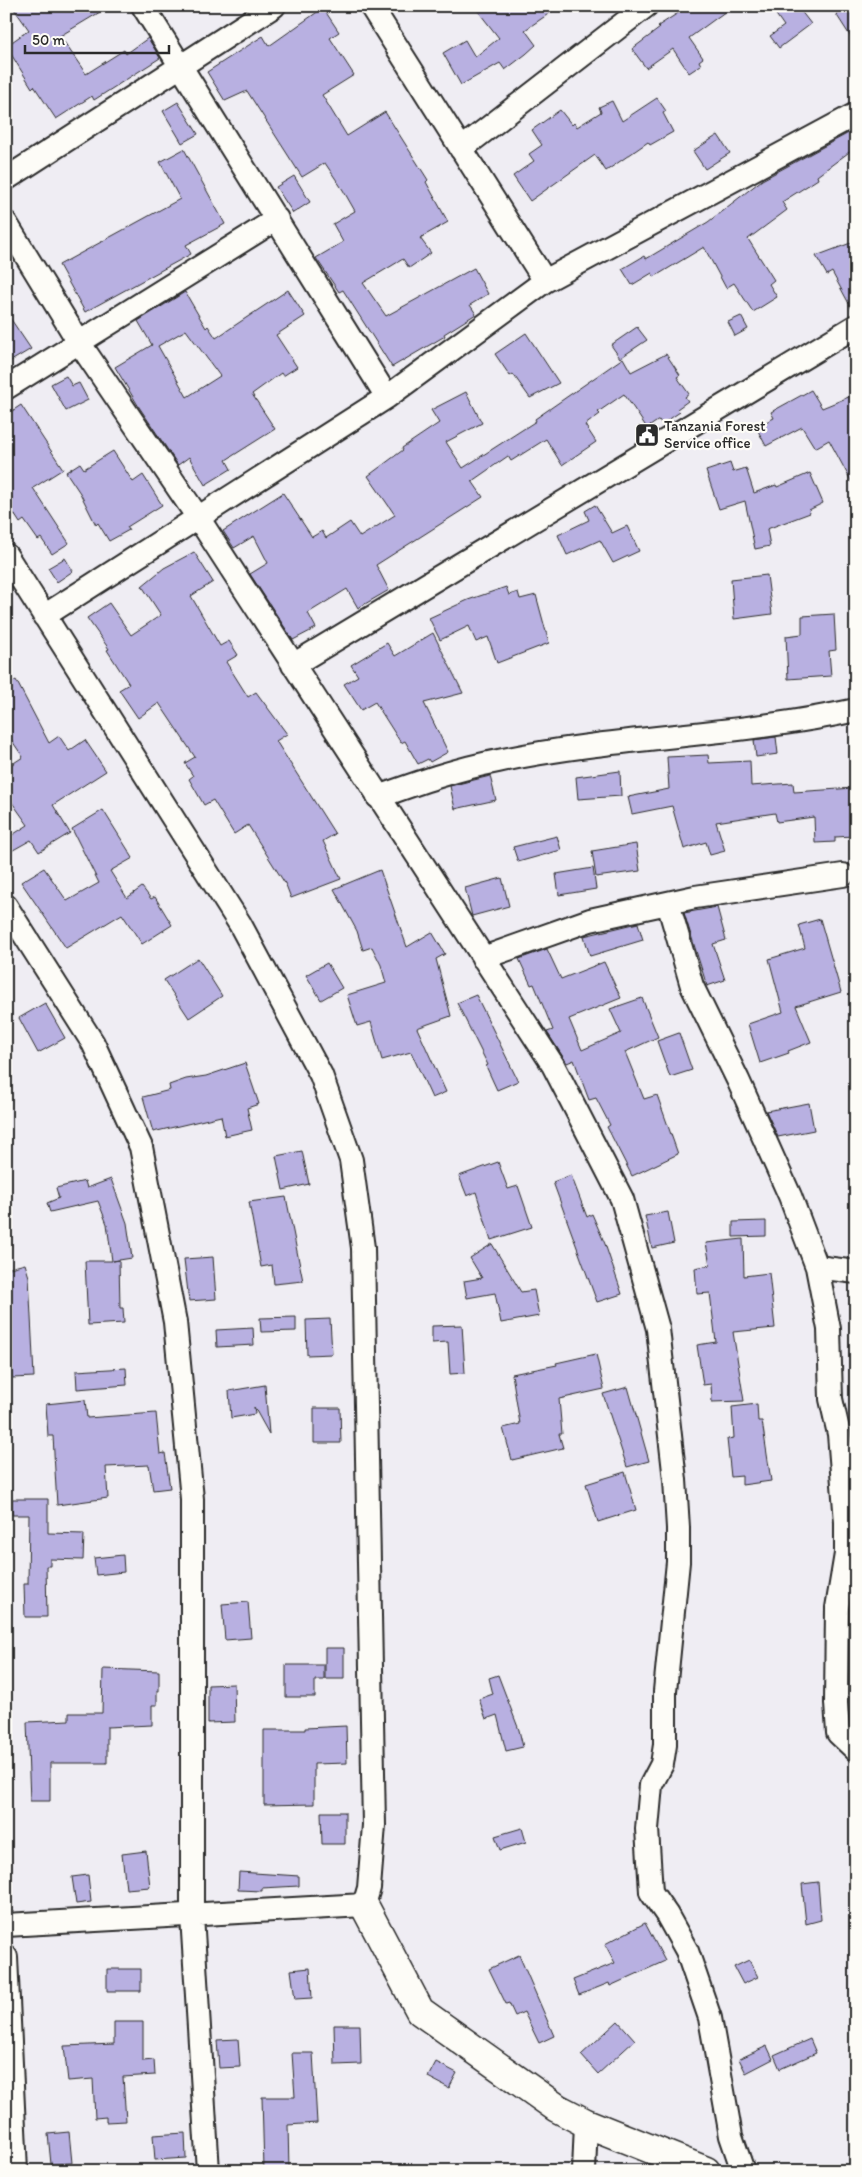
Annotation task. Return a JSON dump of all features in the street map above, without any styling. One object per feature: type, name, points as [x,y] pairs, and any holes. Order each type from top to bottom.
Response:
[{"type":"street","points":[[143,6],[387,397]]},
{"type":"street","points":[[6,179],[274,6]]},
{"type":"street","points":[[371,6],[545,281]]},
{"type":"street","points":[[462,148],[646,6]]},
{"type":"street","points":[[44,616],[199,519],[387,397],[545,281],[856,114]]},
{"type":"street","points":[[6,388],[80,344],[277,219]]},
{"type":"street","points":[[6,223],[80,344],[199,519],[553,1065],[622,1199],[658,1329],[675,1480],[678,1562],[665,1691],[666,1745],[662,1764],[651,1785],[647,1829],[651,1892],[667,1915],[687,1951],[710,2018],[731,2136],[743,2171]]},
{"type":"street","points":[[293,666],[856,326]]},
{"type":"street","points":[[6,555],[240,924],[320,1075],[351,1160],[364,1248],[374,1815],[369,1888],[364,1905],[420,2011],[557,2108],[586,2123],[706,2171]]},
{"type":"street","points":[[378,797],[436,776],[498,761],[566,749],[702,734],[856,710]]},
{"type":"street","points":[[483,958],[590,920],[668,903],[843,875]]},
{"type":"street","points":[[668,903],[692,986],[742,1089],[790,1196],[817,1267],[829,1329],[831,1399],[839,1434],[846,1522],[846,1554],[837,1608],[836,1703],[838,1733],[856,1750]]},
{"type":"street","points":[[6,906],[93,1043],[141,1147],[175,1322],[192,1499],[192,1916],[208,2171]]},
{"type":"street","points":[[817,1267],[856,1272]]},
{"type":"street","points":[[6,1925],[364,1905]]},
{"type":"street","points":[[6,1957],[16,2171]]},
{"type":"street","points":[[584,2171],[586,2123]]},
{"type":"building","points":[[12,6],[110,6],[60,36],[86,74],[124,50],[126,54],[148,38],[160,58],[94,100],[92,96],[56,119],[34,86],[32,88],[6,46],[29,30]]},
{"type":"building","points":[[474,6],[560,6],[525,30],[536,45],[526,54],[505,70],[500,63],[461,85],[443,53],[465,40],[475,57],[499,38]]},
{"type":"building","points":[[689,6],[733,6],[689,38],[703,58],[699,61],[701,65],[689,73],[673,49],[646,68],[632,49],[660,28],[658,26]]},
{"type":"building","points":[[770,6],[797,6],[811,24],[779,48],[770,36],[784,26]]},
{"type":"building","points":[[849,6],[856,17],[856,45],[836,14]]},
{"type":"building","points":[[323,8],[339,32],[330,38],[354,75],[322,95],[347,136],[385,112],[428,180],[426,182],[448,222],[420,238],[431,253],[409,268],[403,259],[363,283],[386,316],[474,268],[488,294],[470,305],[476,314],[444,334],[445,336],[392,367],[343,290],[339,292],[316,258],[343,242],[333,224],[355,211],[343,190],[325,163],[302,177],[247,91],[225,101],[207,72],[263,36],[269,46]]},
{"type":"building","points":[[657,98],[666,111],[663,113],[673,132],[650,145],[648,142],[606,171],[595,155],[530,201],[513,176],[534,161],[529,154],[542,145],[532,130],[560,110],[572,125],[574,123],[577,127],[601,112],[599,107],[612,101],[622,121]]},
{"type":"building","points":[[178,102],[198,134],[182,143],[163,111]]},
{"type":"building","points":[[856,129],[856,147],[817,176],[818,179],[782,202],[787,210],[748,239],[774,280],[769,284],[777,297],[753,312],[734,283],[726,288],[704,247],[654,277],[652,273],[632,285],[622,269],[644,256],[646,259],[708,222],[762,180]]},
{"type":"building","points":[[718,135],[730,153],[705,169],[693,151]]},
{"type":"building","points":[[184,149],[225,224],[186,245],[191,254],[85,312],[59,265],[180,199],[160,162]]},
{"type":"building","points":[[294,176],[310,202],[293,213],[276,187]]},
{"type":"building","points":[[856,241],[856,313],[854,313],[832,272],[827,275],[816,256]]},
{"type":"building","points":[[288,290],[305,316],[276,335],[297,367],[283,376],[281,373],[252,394],[275,429],[226,460],[231,469],[205,485],[189,457],[178,465],[115,367],[152,345],[138,321],[185,292],[206,328],[208,326],[216,338]],"holes":[[[186,330],[220,376],[187,397],[158,346]]]},
{"type":"building","points":[[6,312],[31,349],[6,364]]},
{"type":"building","points":[[741,316],[748,329],[735,336],[728,322]]},
{"type":"building","points":[[637,327],[647,340],[620,358],[611,345]]},
{"type":"building","points":[[526,333],[559,383],[530,398],[513,374],[510,376],[495,354]]},
{"type":"building","points":[[666,354],[680,375],[677,377],[689,394],[685,397],[688,401],[677,409],[680,412],[662,424],[659,420],[647,428],[624,394],[598,412],[600,414],[585,425],[596,442],[562,465],[546,439],[511,461],[508,456],[472,481],[483,497],[376,565],[389,590],[358,608],[347,589],[308,613],[316,628],[293,640],[250,574],[268,563],[254,536],[234,548],[223,531],[283,493],[312,537],[322,531],[326,538],[350,522],[360,537],[395,515],[368,476],[403,450],[402,448],[439,423],[431,410],[466,392],[482,423],[446,442],[463,468],[536,421],[535,419],[623,358],[631,372]]},
{"type":"building","points":[[66,376],[72,386],[79,383],[88,400],[66,411],[51,384]]},
{"type":"building","points":[[811,390],[822,408],[856,394],[856,490],[829,440],[815,448],[802,427],[766,446],[756,427],[774,418],[771,412]]},
{"type":"building","points":[[21,405],[63,469],[33,488],[69,543],[52,554],[41,538],[38,540],[24,520],[20,523],[6,501],[6,415]]},
{"type":"building","points":[[113,451],[133,482],[143,475],[162,505],[127,527],[129,530],[109,541],[98,523],[96,525],[80,493],[66,472],[80,463],[84,469]]},
{"type":"building","points":[[730,463],[733,472],[746,468],[754,493],[776,485],[777,487],[810,473],[823,503],[809,510],[810,513],[767,529],[770,546],[755,549],[745,501],[719,509],[706,471]]},
{"type":"building","points":[[595,505],[612,533],[627,526],[639,551],[613,563],[600,540],[567,555],[558,535],[589,520],[585,511]]},
{"type":"building","points":[[194,552],[213,582],[191,596],[220,646],[229,641],[238,655],[226,662],[248,697],[256,692],[287,734],[276,741],[335,834],[323,841],[341,879],[291,898],[286,885],[248,825],[234,834],[213,800],[204,805],[189,779],[193,776],[185,763],[195,757],[159,703],[138,718],[119,690],[129,684],[107,650],[109,649],[87,618],[109,603],[131,635],[161,615],[142,586],[164,568]]},
{"type":"building","points":[[65,558],[73,571],[57,582],[48,568]]},
{"type":"building","points":[[767,575],[772,614],[734,619],[731,579]]},
{"type":"building","points":[[506,587],[509,595],[518,592],[520,599],[536,595],[549,643],[497,663],[488,637],[476,642],[469,626],[440,640],[429,618],[468,600]]},
{"type":"building","points":[[834,614],[836,650],[829,651],[831,676],[788,679],[786,636],[802,634],[802,616]]},
{"type":"building","points":[[433,633],[463,693],[424,703],[448,752],[430,762],[428,759],[418,764],[405,741],[401,743],[375,702],[361,710],[344,684],[358,676],[351,665],[387,643],[395,656]]},
{"type":"building","points":[[16,680],[49,743],[59,736],[69,751],[85,740],[106,771],[53,805],[70,833],[39,852],[31,840],[6,854],[6,839],[28,825],[6,794],[6,768],[23,757],[6,732],[6,686]]},
{"type":"building","points":[[776,737],[778,754],[756,757],[754,740]]},
{"type":"building","points":[[708,755],[709,763],[750,761],[751,786],[793,783],[794,792],[854,788],[854,836],[835,837],[835,842],[815,843],[814,817],[777,822],[775,813],[716,822],[725,851],[710,855],[706,842],[684,849],[672,806],[632,814],[628,797],[669,789],[667,757]]},
{"type":"building","points":[[620,771],[621,796],[578,799],[576,777]]},
{"type":"building","points":[[490,776],[496,800],[455,809],[450,786]]},
{"type":"building","points":[[103,810],[133,858],[110,871],[127,898],[142,887],[151,899],[155,897],[172,925],[142,944],[122,914],[66,948],[21,882],[44,868],[67,901],[99,883],[72,829]]},
{"type":"building","points":[[557,836],[561,850],[518,862],[513,847]]},
{"type":"building","points":[[636,844],[640,871],[596,877],[592,851]]},
{"type":"building","points":[[593,868],[596,889],[559,895],[556,874]]},
{"type":"building","points":[[380,870],[407,947],[432,932],[445,954],[436,959],[451,1016],[417,1028],[446,1092],[432,1098],[411,1052],[382,1060],[371,1022],[357,1026],[347,995],[386,983],[381,965],[372,947],[363,950],[357,931],[334,889]]},
{"type":"building","points":[[502,878],[509,906],[472,916],[465,888]]},
{"type":"building","points":[[717,907],[726,940],[713,944],[725,980],[707,986],[684,913]]},
{"type":"building","points":[[820,919],[841,992],[796,1006],[811,1042],[788,1051],[789,1053],[760,1063],[748,1024],[783,1012],[769,959],[805,948],[799,925]]},
{"type":"building","points":[[638,923],[643,940],[590,956],[584,936]]},
{"type":"building","points":[[547,949],[561,979],[604,962],[621,998],[569,1019],[582,1050],[621,1033],[610,1009],[642,998],[658,1037],[625,1052],[644,1099],[657,1095],[678,1154],[632,1176],[607,1127],[610,1125],[596,1098],[589,1100],[574,1060],[567,1063],[547,1032],[553,1030],[534,984],[531,985],[519,959]]},
{"type":"building","points":[[198,958],[222,996],[189,1018],[164,980]]},
{"type":"building","points":[[327,963],[342,988],[321,1000],[306,975]]},
{"type":"building","points":[[476,995],[518,1081],[497,1090],[486,1066],[488,1065],[457,1003]]},
{"type":"building","points":[[45,1003],[65,1038],[38,1053],[19,1018]]},
{"type":"building","points":[[679,1033],[692,1070],[670,1077],[657,1041]]},
{"type":"building","points":[[245,1063],[259,1104],[247,1108],[252,1130],[225,1136],[221,1116],[153,1132],[143,1097],[170,1090],[169,1085],[186,1079],[206,1076]]},
{"type":"building","points":[[809,1103],[814,1130],[778,1137],[766,1111]]},
{"type":"building","points":[[302,1151],[309,1184],[283,1190],[276,1156]]},
{"type":"building","points":[[498,1162],[508,1189],[518,1186],[532,1227],[491,1240],[476,1192],[467,1196],[459,1176]]},
{"type":"building","points":[[571,1175],[587,1217],[592,1214],[605,1244],[622,1294],[597,1302],[553,1182]]},
{"type":"building","points":[[111,1179],[127,1223],[132,1258],[119,1260],[120,1308],[123,1308],[124,1323],[88,1325],[85,1261],[112,1261],[107,1224],[98,1201],[50,1212],[47,1203],[59,1198],[56,1188],[85,1181],[87,1188]]},
{"type":"building","points":[[286,1197],[303,1281],[274,1284],[272,1265],[261,1267],[249,1202]]},
{"type":"building","points":[[668,1212],[674,1243],[652,1248],[645,1216]]},
{"type":"building","points":[[766,1221],[766,1236],[733,1237],[733,1222]]},
{"type":"building","points":[[743,1239],[744,1276],[769,1273],[775,1328],[733,1332],[744,1401],[712,1402],[711,1384],[703,1385],[697,1345],[716,1342],[710,1293],[697,1294],[695,1268],[710,1265],[706,1243]]},
{"type":"building","points":[[492,1244],[521,1292],[534,1290],[539,1316],[501,1323],[495,1293],[467,1298],[464,1281],[482,1278],[470,1258]]},
{"type":"building","points":[[213,1257],[216,1299],[189,1301],[184,1259]]},
{"type":"building","points":[[25,1264],[29,1277],[34,1377],[12,1378],[10,1332],[6,1332],[6,1269]]},
{"type":"building","points":[[296,1317],[296,1331],[261,1332],[260,1318]]},
{"type":"building","points":[[330,1319],[332,1354],[307,1355],[306,1320]]},
{"type":"building","points":[[462,1325],[465,1373],[450,1374],[448,1342],[432,1343],[432,1326]]},
{"type":"building","points":[[253,1328],[254,1345],[217,1347],[216,1330]]},
{"type":"building","points":[[596,1354],[604,1389],[559,1399],[562,1434],[559,1434],[563,1448],[512,1460],[503,1428],[520,1424],[512,1374],[557,1365],[556,1363]]},
{"type":"building","points":[[126,1368],[127,1385],[77,1389],[76,1371]]},
{"type":"building","points":[[265,1385],[269,1434],[254,1407],[255,1414],[231,1418],[229,1391]]},
{"type":"building","points":[[628,1387],[649,1461],[627,1467],[603,1394]]},
{"type":"building","points":[[85,1400],[87,1418],[156,1413],[160,1454],[165,1453],[170,1488],[153,1490],[149,1465],[106,1467],[108,1498],[57,1505],[53,1436],[48,1436],[46,1404]]},
{"type":"building","points":[[757,1404],[758,1421],[762,1421],[771,1481],[742,1485],[742,1476],[731,1477],[727,1439],[734,1438],[732,1407]]},
{"type":"building","points":[[314,1408],[340,1408],[341,1443],[314,1443]]},
{"type":"building","points":[[625,1472],[636,1510],[598,1522],[586,1484]]},
{"type":"building","points":[[12,1499],[48,1499],[48,1533],[84,1534],[83,1560],[50,1559],[50,1566],[46,1566],[47,1617],[25,1617],[24,1584],[28,1584],[29,1515],[12,1515]]},
{"type":"building","points":[[123,1555],[124,1572],[96,1575],[94,1558]]},
{"type":"building","points":[[248,1602],[251,1638],[225,1640],[222,1604]]},
{"type":"building","points":[[325,1648],[344,1648],[344,1679],[325,1679]]},
{"type":"building","points":[[286,1665],[324,1665],[324,1680],[315,1680],[315,1697],[286,1697]]},
{"type":"building","points":[[103,1669],[159,1671],[157,1705],[152,1705],[152,1725],[107,1727],[107,1763],[50,1763],[50,1801],[30,1801],[27,1722],[69,1720],[69,1713],[102,1713]]},
{"type":"building","points":[[498,1675],[519,1730],[523,1747],[506,1751],[497,1715],[486,1719],[479,1699],[493,1694],[489,1678]]},
{"type":"building","points":[[234,1684],[235,1722],[208,1723],[208,1685]]},
{"type":"building","points":[[346,1726],[347,1763],[314,1764],[314,1804],[264,1805],[264,1730],[305,1730],[305,1728]]},
{"type":"building","points":[[321,1812],[345,1812],[345,1844],[322,1844]]},
{"type":"building","points":[[522,1828],[526,1842],[500,1850],[495,1836]]},
{"type":"building","points":[[146,1851],[150,1887],[126,1889],[122,1854]]},
{"type":"building","points":[[239,1872],[299,1876],[299,1886],[262,1888],[262,1891],[238,1890]]},
{"type":"building","points":[[88,1875],[91,1902],[76,1904],[72,1877]]},
{"type":"building","points":[[818,1882],[821,1920],[806,1924],[802,1884]]},
{"type":"building","points":[[645,1923],[665,1961],[610,1986],[609,1983],[579,1995],[573,1980],[615,1963],[605,1944]]},
{"type":"building","points":[[519,1955],[554,2036],[539,2043],[524,2012],[515,2016],[509,2003],[506,2004],[489,1969]]},
{"type":"building","points":[[749,1960],[758,1977],[743,1984],[734,1967]]},
{"type":"building","points":[[310,1968],[312,1998],[295,1999],[291,1970]]},
{"type":"building","points":[[107,1969],[141,1969],[141,1991],[107,1991]]},
{"type":"building","points":[[618,2021],[635,2040],[598,2074],[581,2055]]},
{"type":"building","points":[[114,2022],[143,2022],[143,2061],[154,2060],[155,2075],[123,2077],[126,2121],[106,2122],[106,2117],[95,2118],[93,2079],[68,2081],[64,2046],[114,2044]]},
{"type":"building","points":[[334,2025],[360,2025],[361,2064],[335,2065]]},
{"type":"building","points":[[238,2039],[240,2067],[219,2068],[217,2040]]},
{"type":"building","points":[[810,2039],[816,2053],[780,2069],[774,2055]]},
{"type":"building","points":[[767,2046],[773,2059],[746,2073],[739,2059]]},
{"type":"building","points":[[292,2053],[313,2053],[317,2123],[288,2125],[289,2170],[264,2170],[262,2097],[295,2097]]},
{"type":"building","points":[[436,2062],[457,2073],[449,2088],[428,2077]]},
{"type":"building","points":[[69,2132],[72,2163],[51,2164],[48,2134]]},
{"type":"building","points":[[185,2133],[186,2158],[155,2160],[153,2135]]},
{"type":"place","name":"Tanzania Forest Service office","points":[[647,435]]}]
